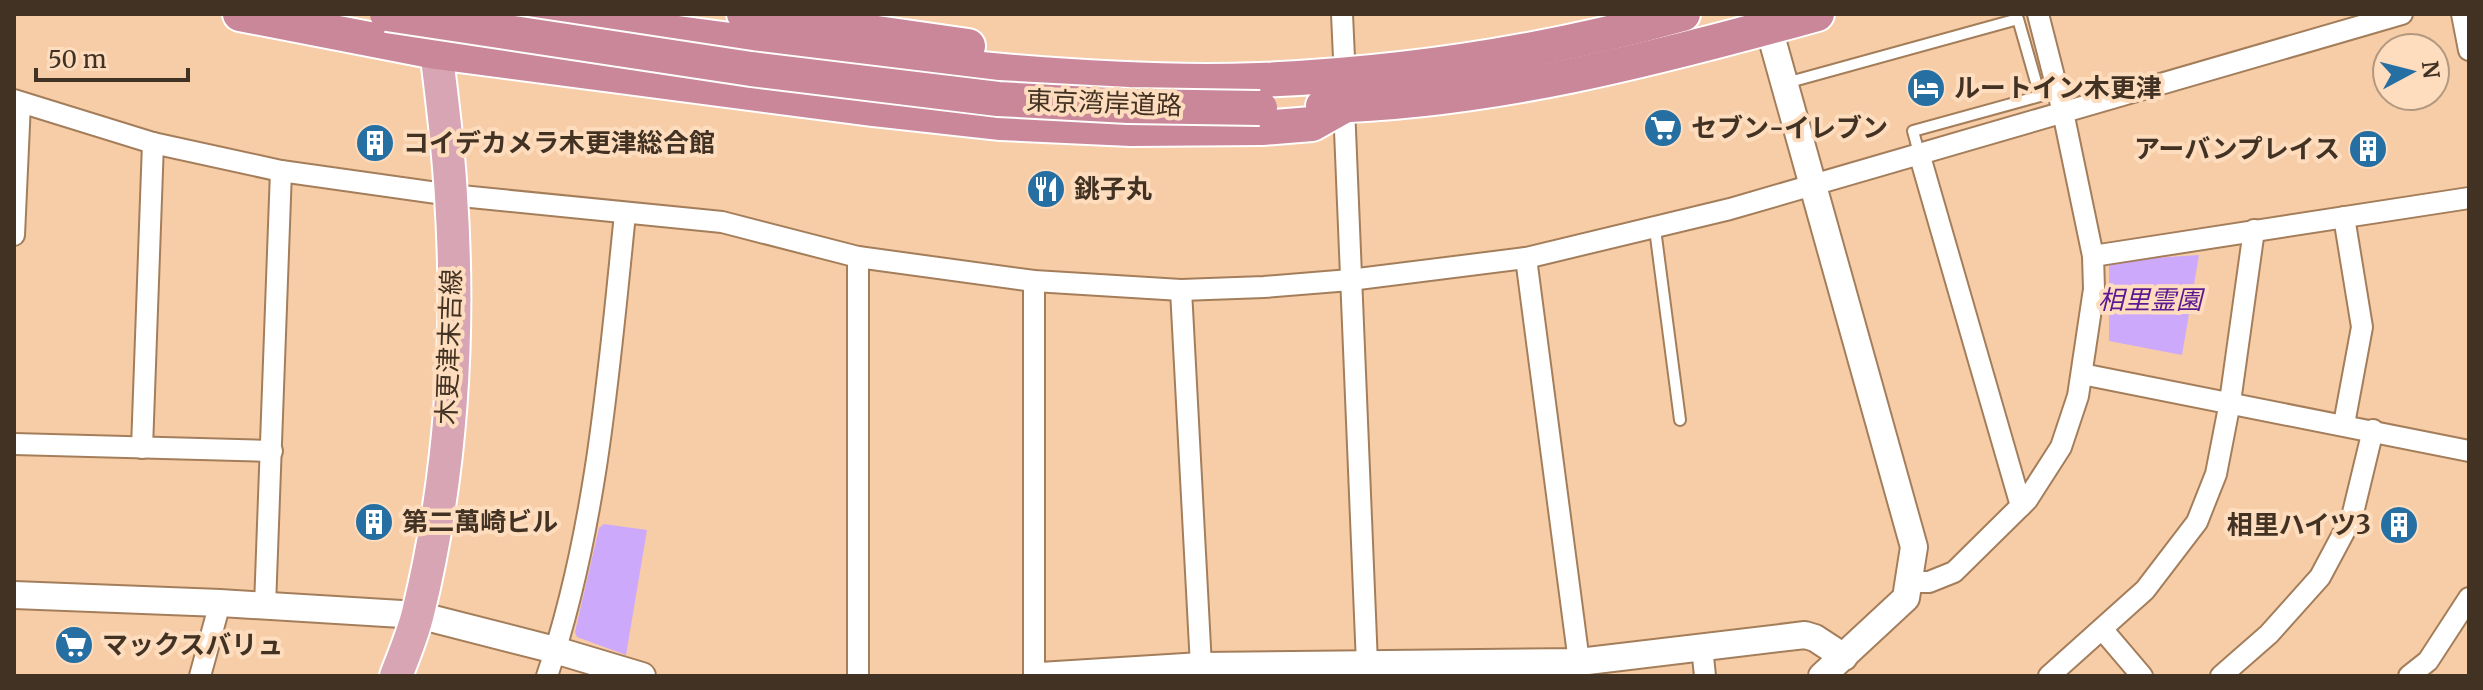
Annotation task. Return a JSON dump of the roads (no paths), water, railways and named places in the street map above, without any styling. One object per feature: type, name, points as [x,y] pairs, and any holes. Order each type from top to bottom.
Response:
[{"type":"highway","points":[[240,14],[436,52],[1001,123],[1131,129],[1262,128],[1312,124],[1344,106]]},
{"type":"highway","name":"東京湾岸道路","points":[[387,14],[767,71],[983,98],[1128,106],[1258,94],[1455,64],[1569,43],[1683,14]]},
{"type":"highway","name":"東京湾岸道路","points":[[542,14],[754,45],[1001,72],[1127,79],[1344,106],[1463,95],[1617,67],[1767,21],[1817,14]]},
{"type":"highway","points":[[744,14],[1000,51],[1257,59],[1380,57],[1455,64]]},
{"type":"main road","name":"木更津末吉線","points":[[396,676],[418,615],[440,491],[451,390],[454,306],[451,195],[431,14]]},
{"type":"street","points":[[1342,14],[1344,58]]},
{"type":"street","points":[[1909,582],[1929,582],[1954,572],[2021,506],[2061,447],[2082,374],[2094,289],[2093,256],[2063,112],[2038,14]]},
{"type":"street","points":[[14,235],[17,102],[153,143],[281,171],[451,195],[722,222],[858,257],[1034,281],[1181,290],[1350,280],[1526,258],[1655,229],[2402,14]]},
{"type":"street","points":[[2462,14],[2469,50]]},
{"type":"street","points":[[1767,21],[1914,547],[1906,598],[1822,676]]},
{"type":"street","points":[[1344,106],[1367,664]]},
{"type":"street","points":[[142,448],[153,143]]},
{"type":"street","points":[[1919,153],[2021,506]]},
{"type":"street","points":[[265,606],[281,171]]},
{"type":"street","points":[[2093,256],[2469,198]]},
{"type":"street","points":[[547,676],[577,566],[591,494],[608,379],[625,214]]},
{"type":"street","points":[[2344,217],[2362,327],[2344,424]]},
{"type":"street","points":[[2049,676],[2145,590],[2197,522],[2216,474],[2230,402],[2254,230]]},
{"type":"street","points":[[858,257],[858,676]]},
{"type":"street","points":[[1526,258],[1589,666]]},
{"type":"street","points":[[1034,281],[1037,676],[1201,666],[1589,666],[1702,647],[1805,635],[1844,657]]},
{"type":"street","points":[[1181,290],[1201,666]]},
{"type":"street","points":[[2082,374],[2469,451]]},
{"type":"street","points":[[2221,676],[2269,634],[2320,577],[2352,517],[2373,430]]},
{"type":"street","points":[[14,444],[272,451]]},
{"type":"street","points":[[14,595],[418,615],[642,676]]},
{"type":"street","points":[[2409,676],[2430,669],[2469,598]]},
{"type":"street","points":[[200,676],[220,603]]},
{"type":"street","points":[[2102,629],[2142,676]]},
{"type":"street","points":[[1702,647],[1705,676]]},
{"type":"lane","points":[[1784,84],[2018,19],[2040,96],[1913,131],[1919,153]]},
{"type":"lane","points":[[1655,229],[1680,420]]},
{"type":"place","name":"ルートイン木更津","points":[[1926,88]]},
{"type":"place","name":"セブン-イレブン","points":[[1663,128]]},
{"type":"place","name":"コイデカメラ木更津総合館","points":[[375,143]]},
{"type":"place","name":"アーバンプレイス","points":[[2368,149]]},
{"type":"place","name":"銚子丸","points":[[1046,189]]},
{"type":"place","name":"第二萬崎ビル","points":[[374,522]]},
{"type":"place","name":"相里ハイツ3","points":[[2399,525]]},
{"type":"place","name":"マックスバリュ","points":[[74,645]]},
{"type":"park label","name":"相里霊園","points":[[2150,300]]}]
